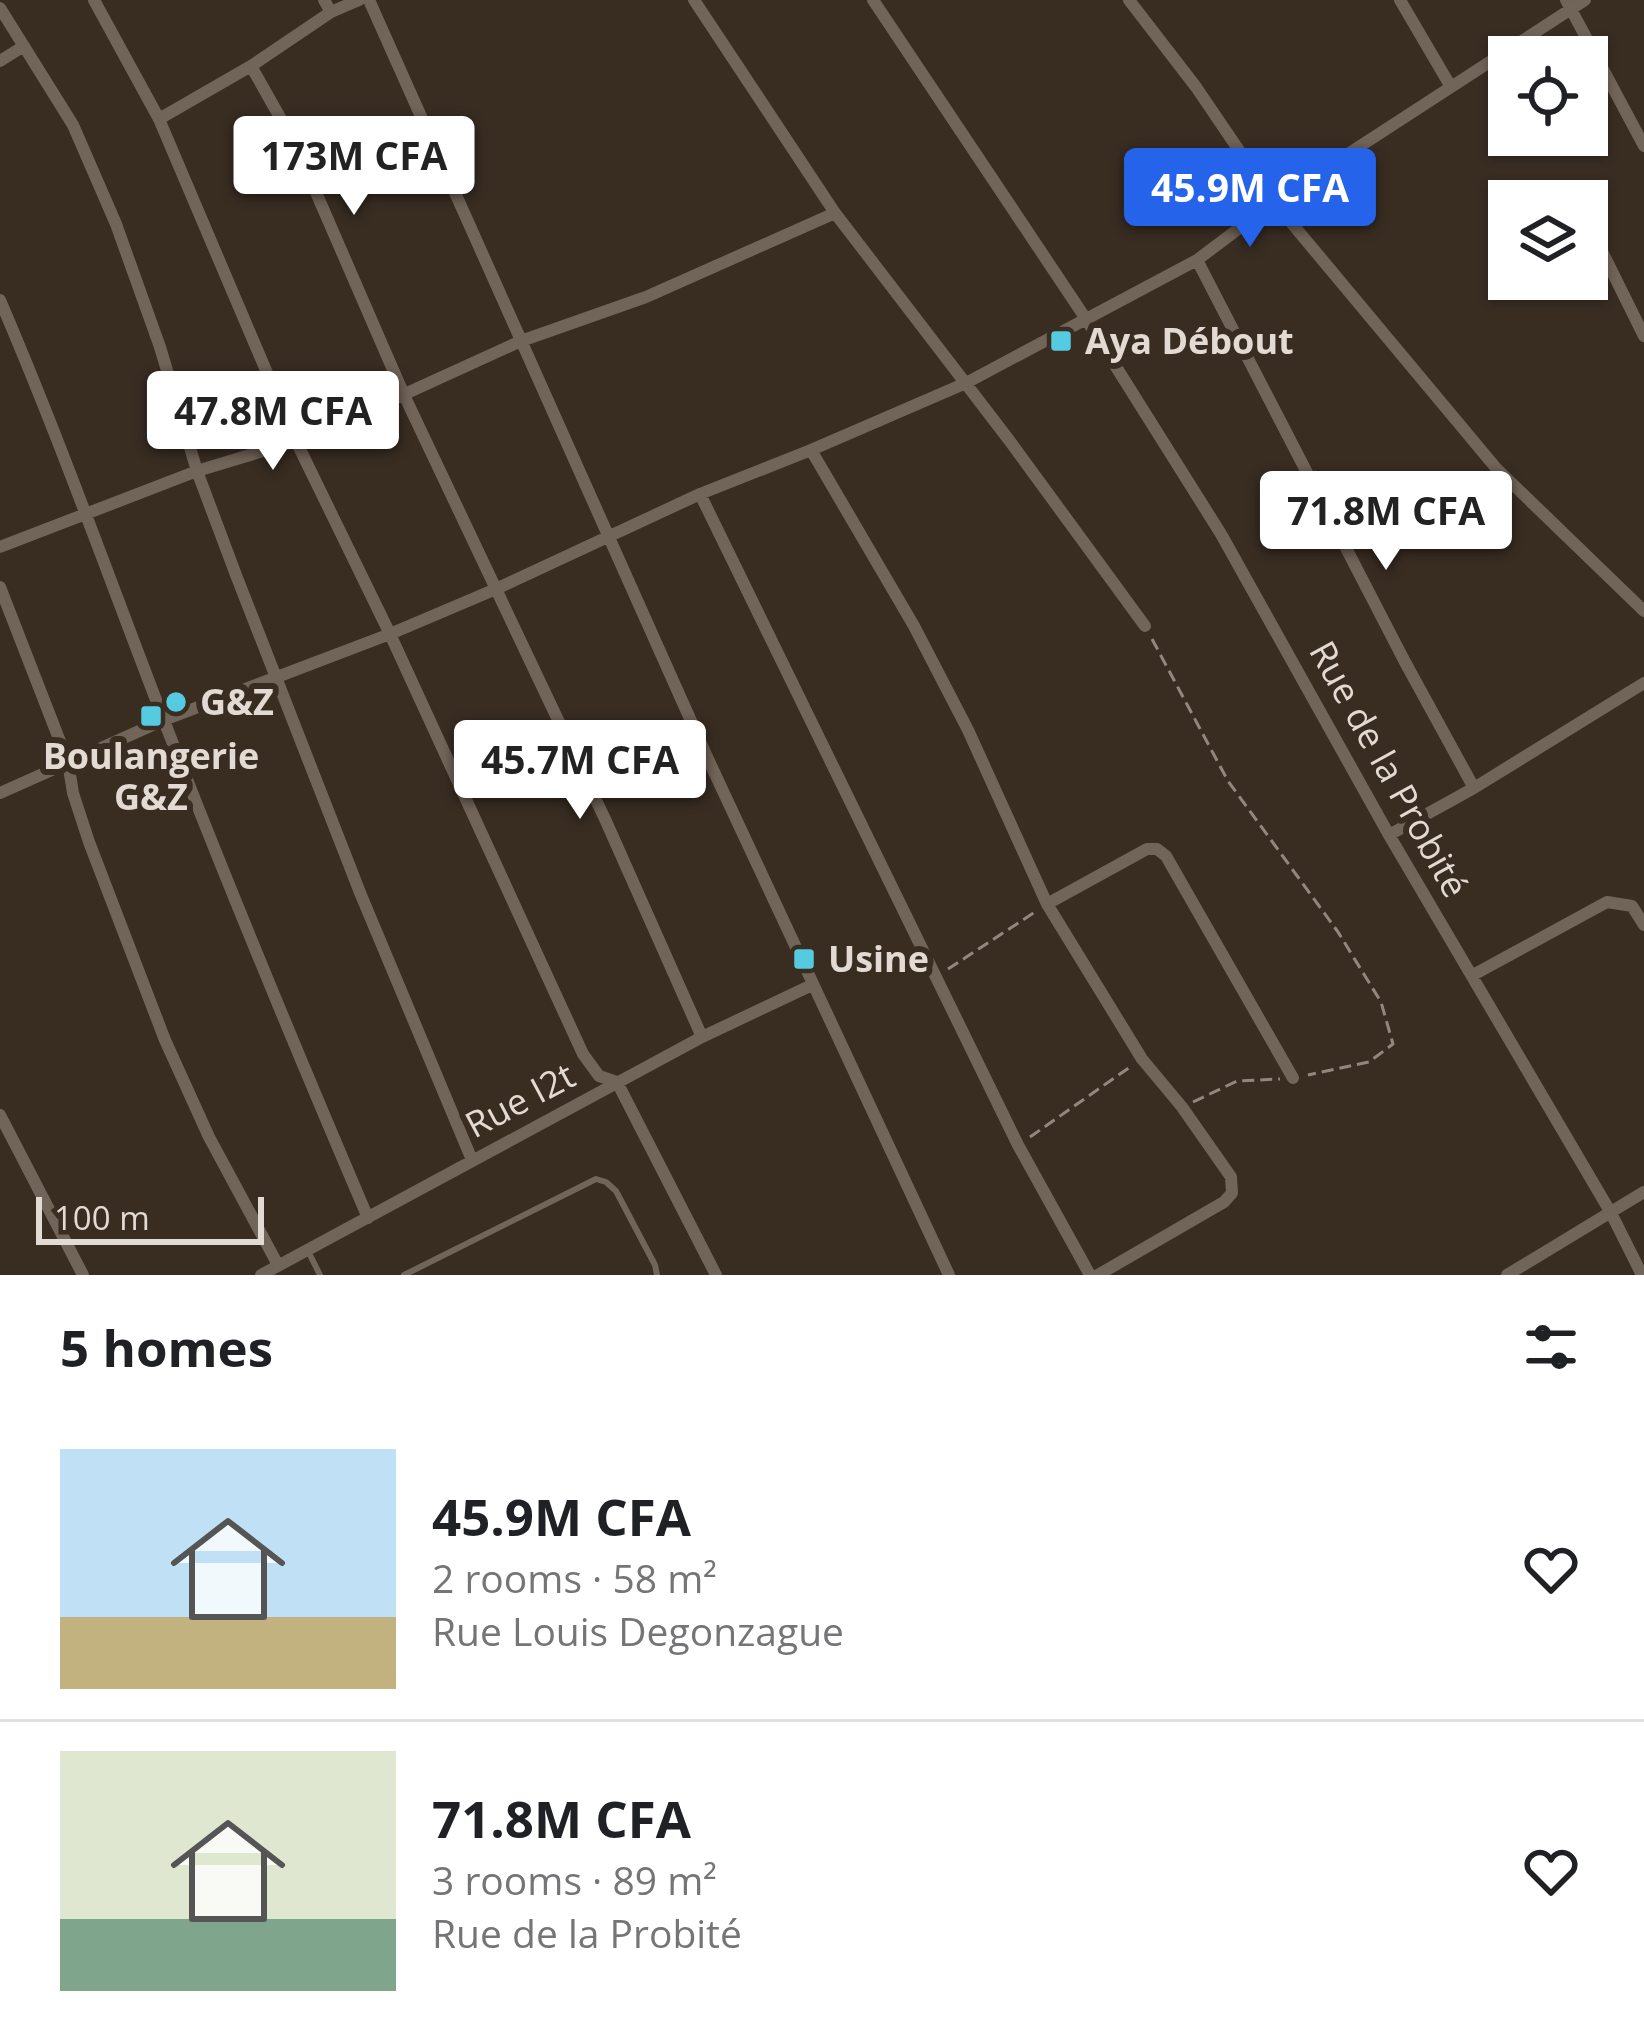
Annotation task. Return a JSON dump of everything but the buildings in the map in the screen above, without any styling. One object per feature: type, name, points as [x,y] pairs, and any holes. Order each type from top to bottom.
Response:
[{"type":"street","points":[[94,0],[159,118],[296,441],[583,1054],[599,1076],[617,1082],[716,1275]]},
{"type":"street","points":[[159,118],[251,67],[328,6],[359,0]]},
{"type":"street","points":[[369,0],[607,536],[949,1275]]},
{"type":"street","points":[[694,0],[836,214],[1145,626]]},
{"type":"street","name":"Rue de la Probité","points":[[873,0],[1086,319],[1221,534],[1389,835],[1611,1213],[1642,1275]]},
{"type":"street","points":[[1129,0],[1196,87],[1274,202],[1507,480],[1644,611]]},
{"type":"street","points":[[1400,0],[1451,87]]},
{"type":"street","points":[[0,793],[164,720],[390,634],[700,494],[966,383],[1197,260],[1274,202],[1568,5],[1586,0]]},
{"type":"street","points":[[1568,5],[1644,146]]},
{"type":"street","points":[[0,8],[73,125],[116,224],[160,346],[197,471],[361,895],[472,1160]]},
{"type":"street","points":[[0,61],[24,46]]},
{"type":"street","points":[[251,67],[295,144],[404,395],[703,1037]]},
{"type":"street","points":[[0,547],[197,471],[296,441],[520,341],[646,297],[836,214]]},
{"type":"street","points":[[1197,260],[1474,788]]},
{"type":"street","points":[[1608,263],[1644,335]]},
{"type":"street","points":[[0,299],[266,980],[368,1218]]},
{"type":"street","points":[[700,494],[1018,1145],[1094,1275],[1224,1202],[1232,1193],[1231,1177],[1142,1059],[1047,904],[968,730],[812,450]]},
{"type":"street","points":[[0,587],[68,762],[89,842],[165,1040],[209,1137],[278,1265]]},
{"type":"street","points":[[1389,835],[1644,683]]},
{"type":"street","points":[[1047,904],[1148,848],[1157,849],[1166,856],[1293,1078]]},
{"type":"street","points":[[1473,975],[1607,902],[1632,906],[1644,925]]},
{"type":"street","name":"Rue I2t","points":[[261,1275],[617,1082],[812,985]]},
{"type":"street","points":[[0,1114],[83,1275]]},
{"type":"street","points":[[1507,1275],[1644,1192]]},
{"type":"lane","points":[[404,1275],[596,1179],[616,1190],[657,1275]]},
{"type":"lane","points":[[308,1250],[320,1275]]},
{"type":"path","points":[[1145,626],[1228,781],[1338,932],[1381,1001],[1393,1044],[1369,1062],[1293,1078],[1237,1082],[1182,1107]]},
{"type":"path","points":[[936,977],[1047,904]]},
{"type":"path","points":[[1018,1145],[1142,1059]]},
{"type":"place","name":"Aya Débout","points":[[1061,341]]},
{"type":"place","name":"G&Z","points":[[176,702]]},
{"type":"place","name":"Boulangerie G&Z","points":[[151,716]]},
{"type":"place","name":"Usine","points":[[804,959]]}]
